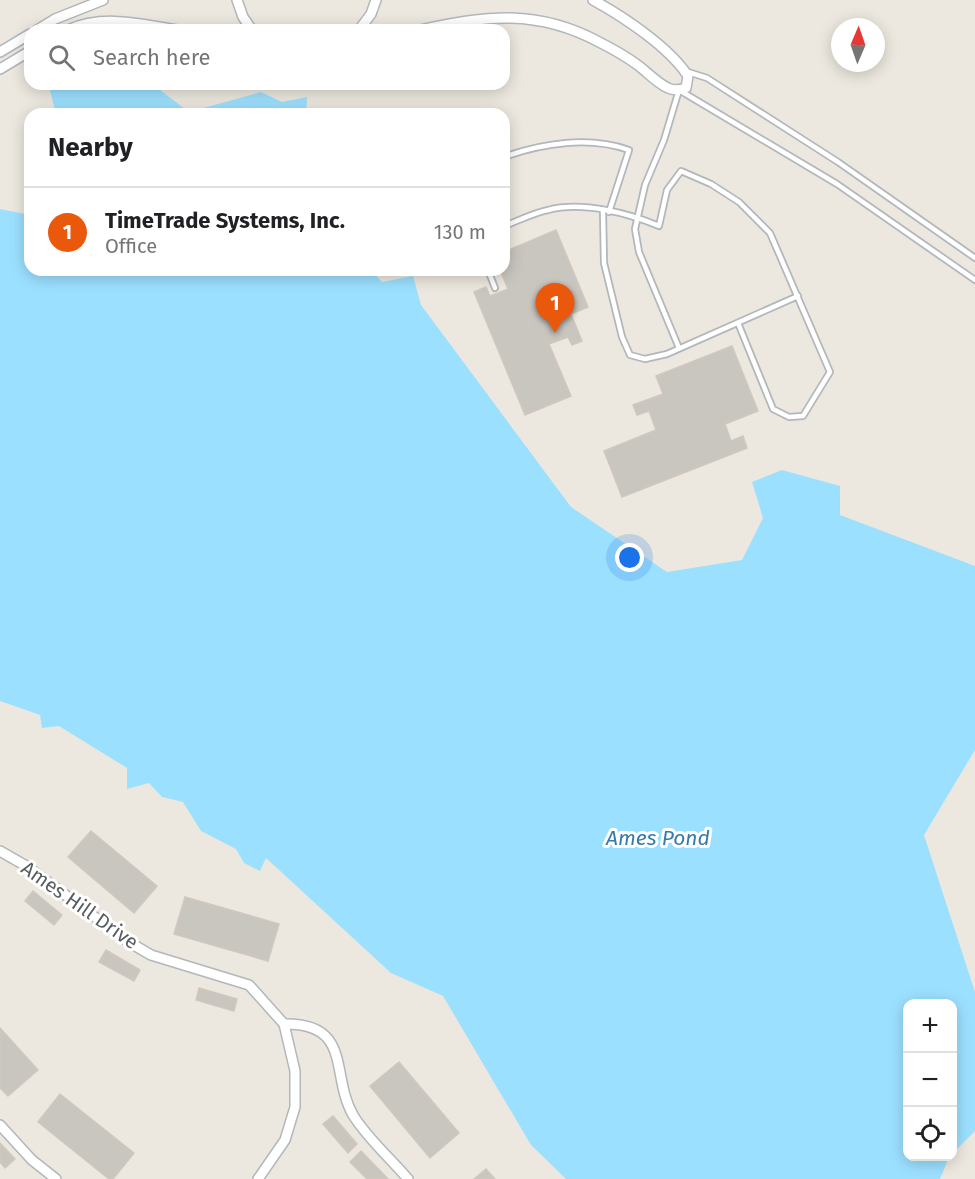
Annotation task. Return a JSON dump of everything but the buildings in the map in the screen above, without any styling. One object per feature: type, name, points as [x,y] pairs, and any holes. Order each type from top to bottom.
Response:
[{"type":"street","points":[[47,24],[103,0]]},
{"type":"street","points":[[237,0],[248,24]]},
{"type":"street","points":[[364,24],[371,14],[376,0]]},
{"type":"street","points":[[447,24],[469,19],[503,16],[549,22],[600,42],[637,64],[668,88],[680,90],[686,88],[689,82],[685,71],[674,58],[633,26],[593,0]]},
{"type":"street","points":[[88,24],[111,20],[137,24]]},
{"type":"street","points":[[0,52],[24,38]]},
{"type":"street","points":[[0,69],[24,55]]},
{"type":"street","name":"Ames Hill Drive","points":[[0,851],[28,867],[135,946],[152,954],[249,985],[284,1024],[295,1071],[295,1107],[285,1140],[258,1179]]},
{"type":"street","points":[[284,1024],[312,1025],[328,1041],[336,1054],[354,1116],[408,1179]]},
{"type":"street","points":[[0,1125],[32,1160],[56,1179]]},
{"type":"lane","points":[[685,71],[707,78],[838,162],[975,258]]},
{"type":"lane","points":[[679,348],[639,252],[636,217],[645,185],[664,140],[680,90],[837,184],[975,280]]},
{"type":"lane","points":[[510,155],[526,149],[572,143],[608,143],[629,150],[609,212]]},
{"type":"lane","points":[[510,224],[550,209],[583,208],[636,217],[659,226],[667,190],[681,171],[711,184],[739,201],[770,233],[830,372],[803,416],[789,417],[773,409],[738,322]]},
{"type":"lane","points":[[603,211],[604,263],[622,337],[630,355],[645,359],[679,348],[798,296]]},
{"type":"lane","points":[[490,276],[495,288]]},
{"type":"water","points":[[50,90],[160,90],[184,108],[54,108]]},
{"type":"water","points":[[261,92],[282,102],[307,97],[306,108],[203,108]]},
{"type":"water","name":"Ames Pond","points":[[0,209],[24,214],[24,276],[376,276],[382,282],[413,276],[421,305],[571,507],[667,572],[742,560],[763,518],[752,482],[782,470],[840,486],[840,515],[975,566],[975,750],[924,835],[975,992],[975,1131],[957,1149],[957,999],[903,999],[903,1161],[947,1161],[940,1179],[566,1179],[531,1145],[443,996],[391,973],[266,858],[260,871],[244,863],[236,849],[201,831],[183,802],[162,797],[149,783],[127,789],[127,768],[59,726],[42,728],[40,715],[0,701]]},
{"type":"place","name":"TimeTrade Systems, Inc.","points":[[555,333]]}]
